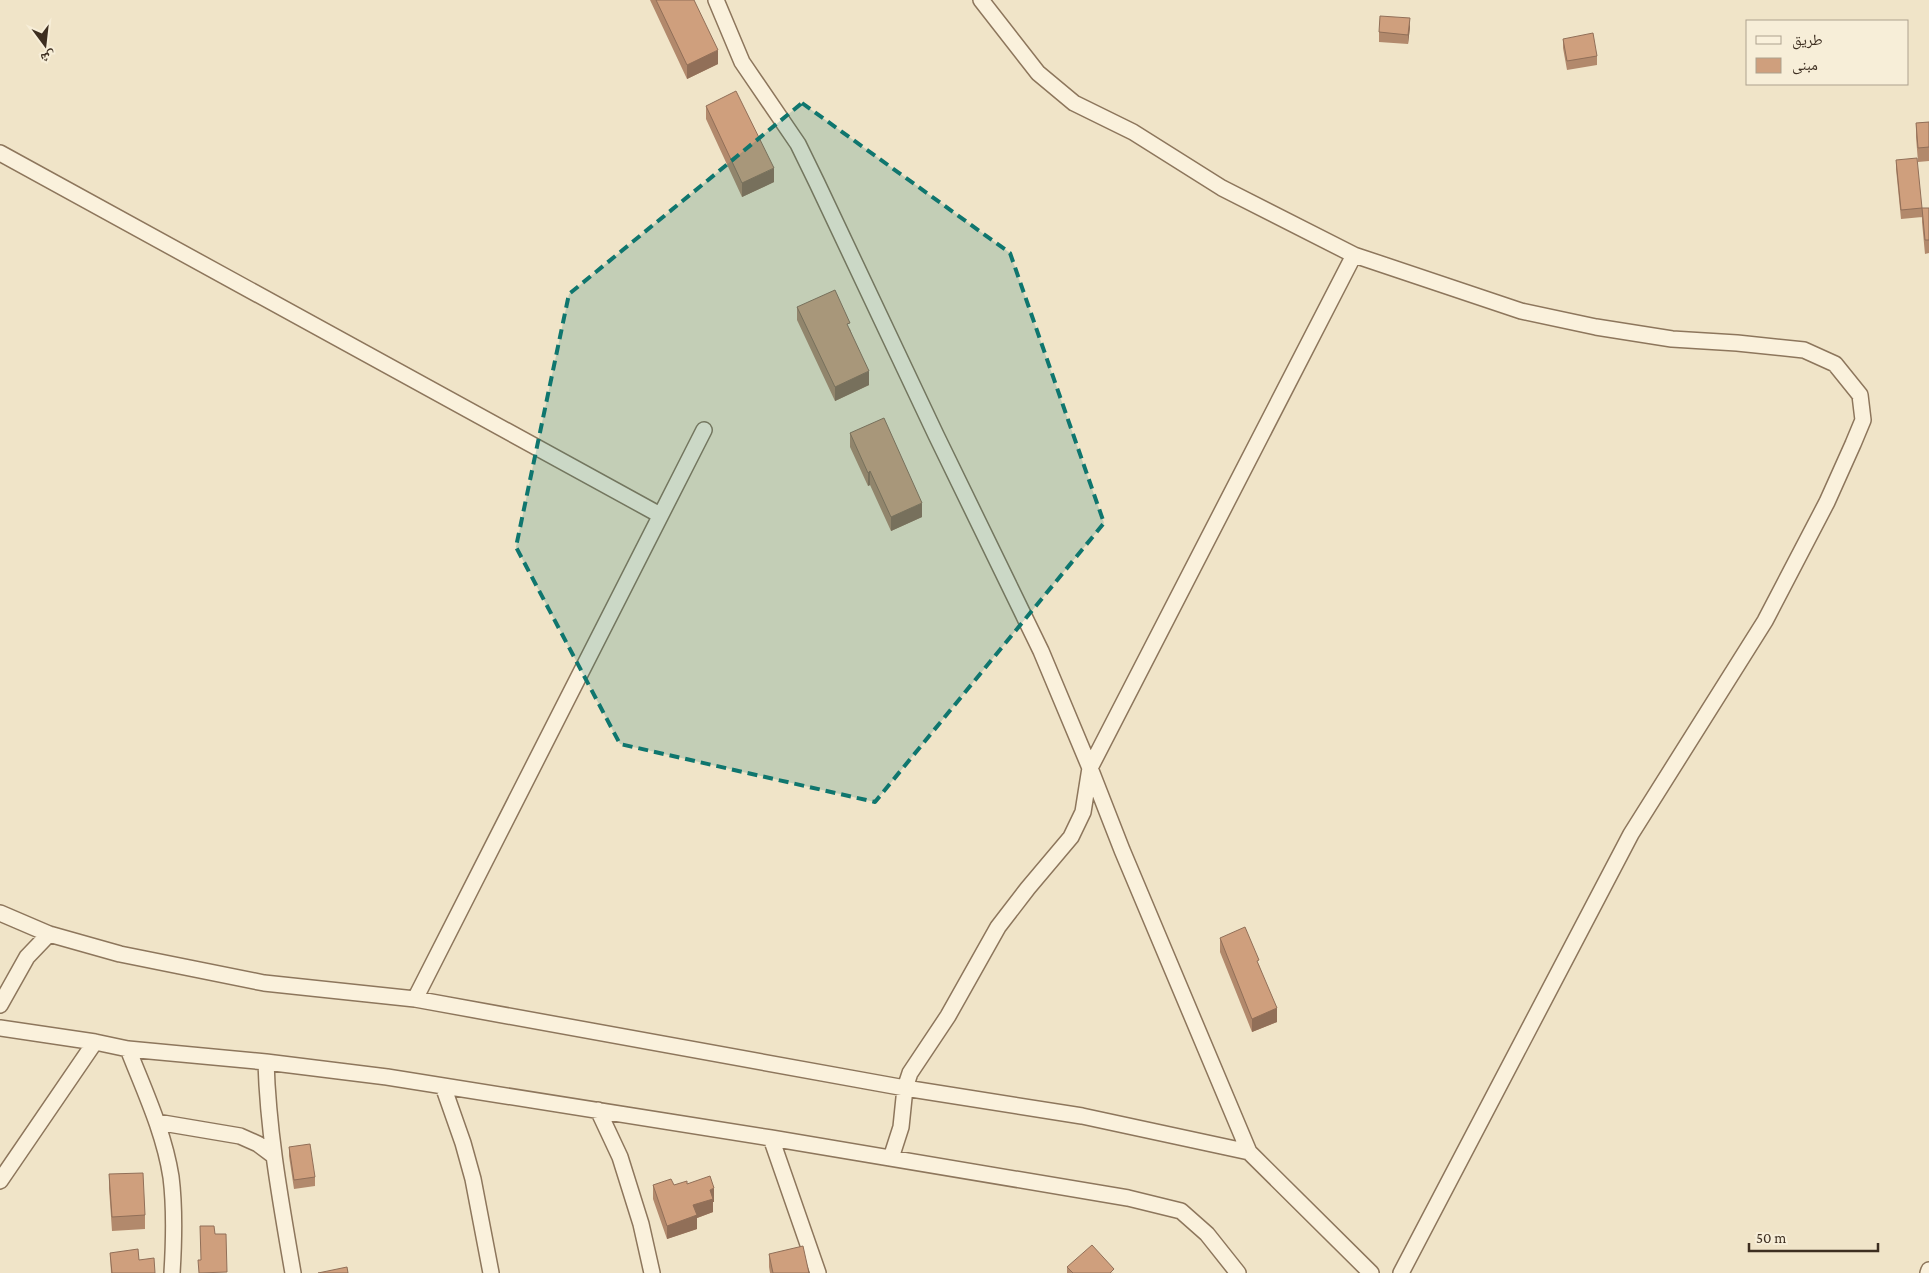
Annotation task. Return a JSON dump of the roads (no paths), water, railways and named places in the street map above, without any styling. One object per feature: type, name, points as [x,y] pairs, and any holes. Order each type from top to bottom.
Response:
[{"type":"street","points":[[716,0],[742,62],[798,144],[1041,651],[1249,1152],[1371,1273]]},
{"type":"street","points":[[981,0],[1038,73],[1074,103],[1133,132],[1222,188],[1354,255],[1521,311],[1596,327],[1672,339],[1804,350],[1835,364],[1860,395],[1863,420],[1827,502],[1765,621],[1631,834],[1401,1273]]},
{"type":"street","points":[[0,152],[660,515]]},
{"type":"street","points":[[891,1158],[900,1126],[905,1088],[910,1073],[948,1016],[998,927],[1071,837],[1084,812],[1090,768],[1354,255]]},
{"type":"street","points":[[415,999],[704,430]]},
{"type":"street","points":[[0,913],[49,934],[120,954],[264,983],[415,999],[905,1088],[1082,1116],[1249,1152]]},
{"type":"street","points":[[0,1005],[27,957],[49,934]]},
{"type":"street","points":[[0,1028],[95,1042],[128,1049],[266,1062],[443,1086],[772,1138],[1128,1198],[1181,1211],[1206,1234],[1238,1273]]},
{"type":"street","points":[[0,1181],[95,1042]]},
{"type":"street","points":[[128,1049],[157,1122],[171,1176],[175,1223],[172,1273]]},
{"type":"street","points":[[266,1062],[267,1100],[274,1156],[293,1273]]},
{"type":"street","points":[[443,1086],[463,1143],[470,1170],[491,1273]]},
{"type":"street","points":[[598,1110],[620,1157],[652,1273]]},
{"type":"street","points":[[157,1122],[240,1136],[258,1144],[274,1156]]},
{"type":"street","points":[[772,1138],[818,1273]]}]
